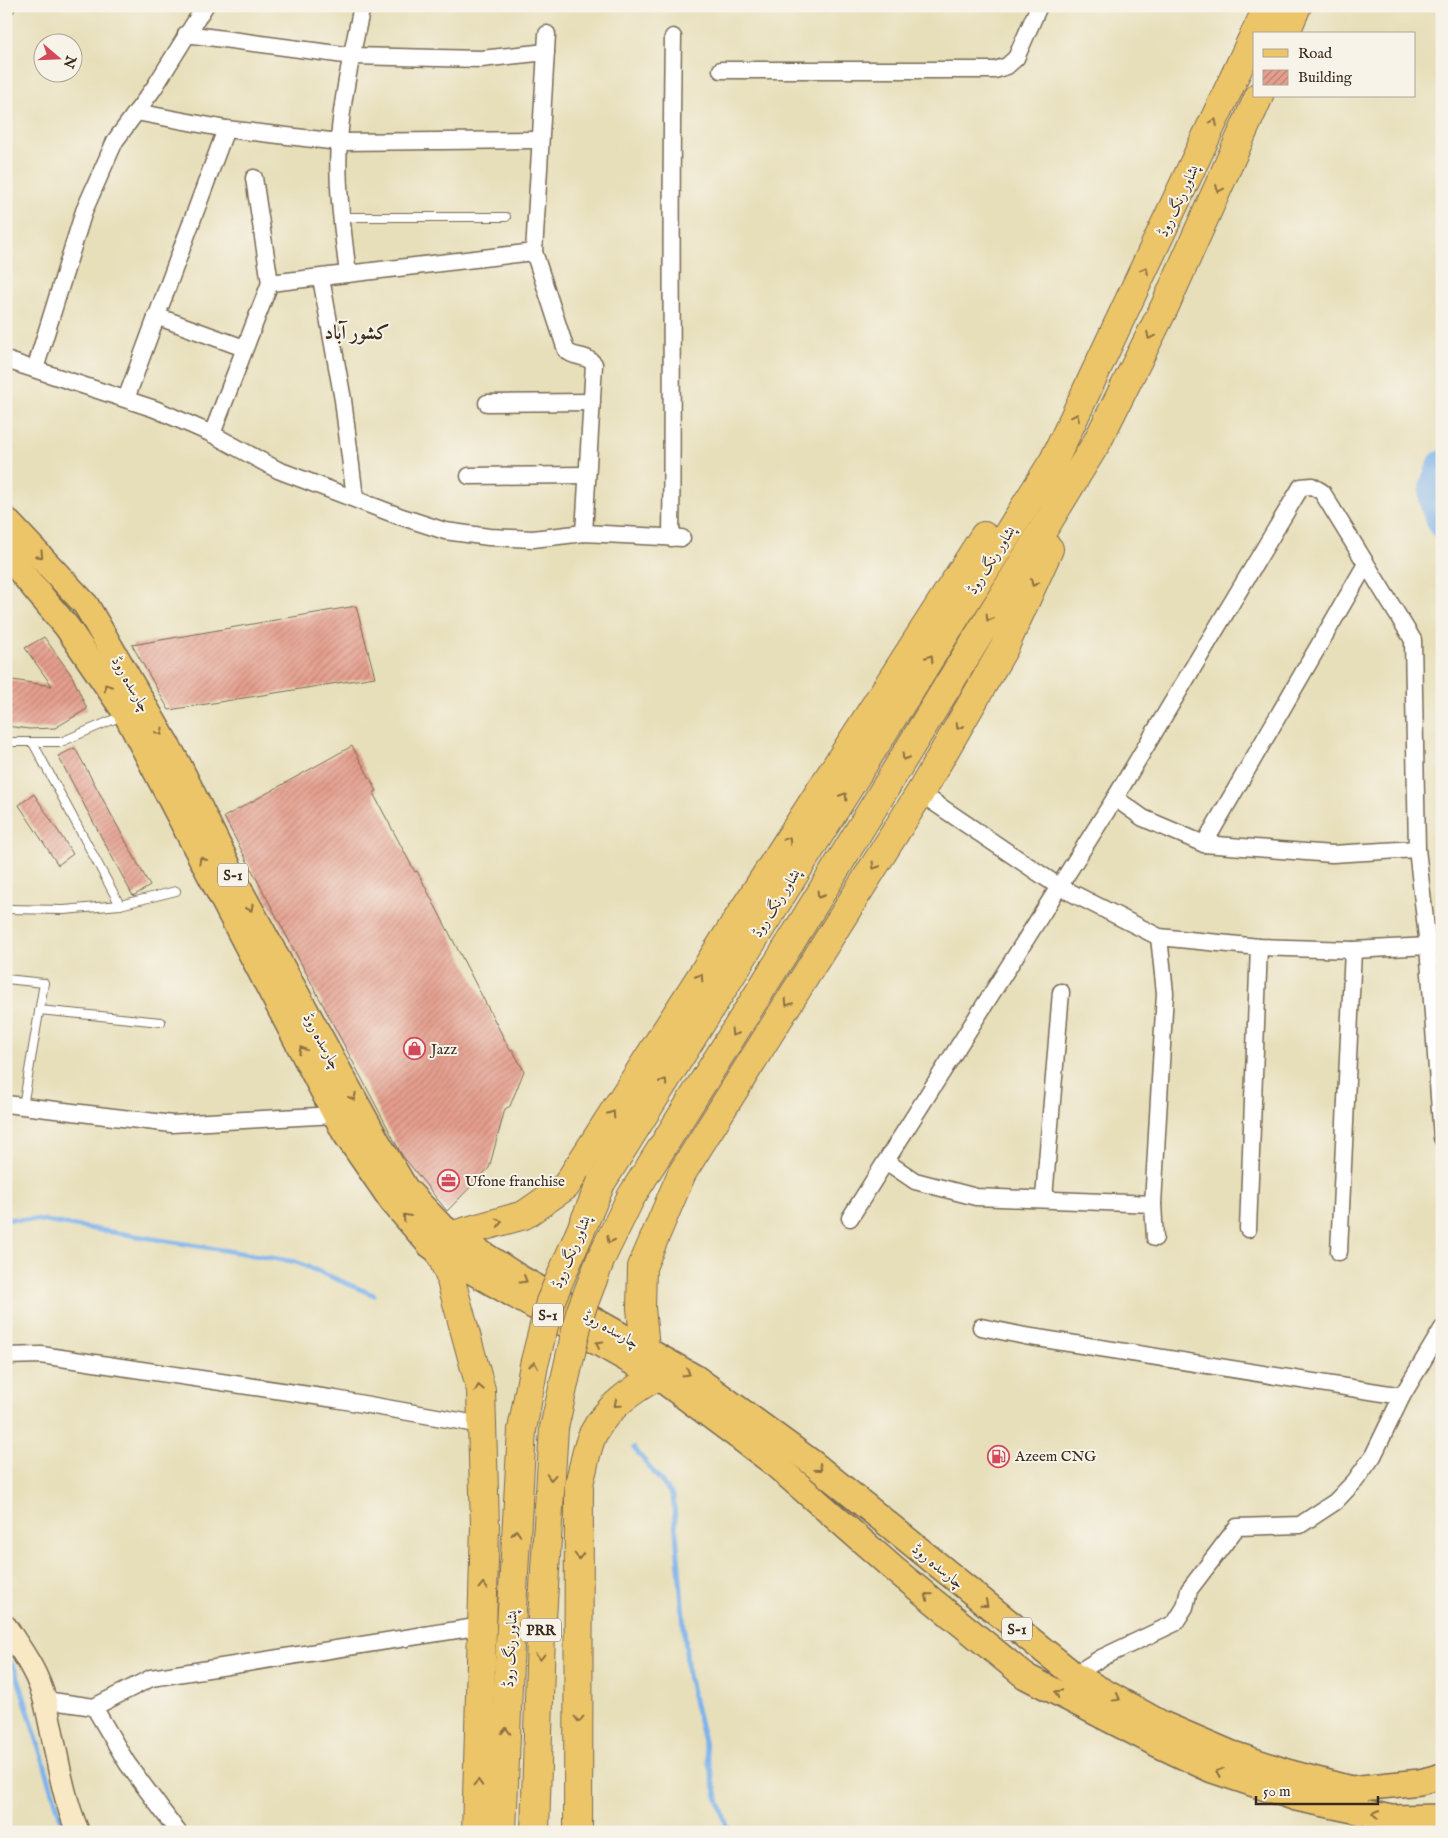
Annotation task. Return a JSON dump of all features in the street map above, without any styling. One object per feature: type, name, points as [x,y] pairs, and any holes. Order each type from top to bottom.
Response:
[{"type":"highway","name":"پشاور رنگ روڈ","points":[[1256,32],[1268,6]]},
{"type":"highway","points":[[1286,32],[1297,6]]},
{"type":"highway","name":"پشاور رنگ روڈ","points":[[502,1832],[522,1430],[534,1365],[550,1302],[601,1182],[1054,460],[1253,39]]},
{"type":"highway","name":"پشاور رنگ روڈ","points":[[535,1832],[541,1634],[554,1428],[580,1313],[602,1256],[632,1197],[803,923],[1097,442],[1165,306],[1258,98]]},
{"type":"highway","points":[[645,1348],[641,1308],[642,1267],[682,1173],[920,793],[1004,648],[1097,442]]},
{"type":"highway","points":[[476,1832],[485,1526],[482,1425],[480,1390],[450,1277],[446,1244],[524,1215],[566,1186],[985,535],[1054,460]]},
{"type":"highway","points":[[578,1832],[579,1483],[593,1435],[612,1407],[637,1387],[657,1376]]},
{"type":"main road","name":"چارسدہ روڈ","points":[[6,520],[86,604],[135,710],[336,1115],[392,1201],[430,1246],[446,1244],[520,1278],[696,1378],[810,1461],[1074,1675],[1212,1770],[1296,1798],[1392,1818],[1442,1817]]},
{"type":"main road","name":"چارسدہ روڈ","points":[[6,554],[178,764],[242,894],[388,1161],[446,1244],[657,1376],[771,1461],[894,1569],[1025,1676],[1158,1734],[1351,1789],[1420,1782],[1442,1776]]},
{"type":"street","points":[[35,369],[84,211],[115,141],[154,88],[205,6]]},
{"type":"street","points":[[348,274],[342,217],[339,142],[352,56],[362,6]]},
{"type":"street","points":[[722,70],[995,70],[1007,66],[1016,58],[1039,6]]},
{"type":"street","points":[[186,34],[352,56],[481,59],[546,52]]},
{"type":"street","points":[[547,34],[534,252],[566,350],[569,354],[589,358],[594,364],[584,533]]},
{"type":"street","points":[[6,360],[126,399],[171,416],[212,434],[278,470],[399,516],[454,532],[489,537],[533,539],[584,533],[677,538],[670,205],[673,37]]},
{"type":"street","points":[[136,112],[226,130],[339,142],[540,140]]},
{"type":"street","points":[[126,399],[226,130]]},
{"type":"street","points":[[212,434],[270,283],[254,178]]},
{"type":"street","points":[[270,283],[534,252]]},
{"type":"street","points":[[321,278],[343,400],[354,498]]},
{"type":"street","points":[[156,316],[244,348]]},
{"type":"street","points":[[487,403],[592,402]]},
{"type":"street","points":[[469,476],[588,475]]},
{"type":"street","points":[[850,1218],[887,1162],[1114,798],[1301,487],[1312,486],[1322,492],[1413,640],[1417,849],[1428,946],[1442,1138]]},
{"type":"street","points":[[1204,844],[1366,564]]},
{"type":"street","points":[[920,793],[1058,886],[1159,937],[1259,947],[1353,950],[1428,946]]},
{"type":"street","points":[[1114,798],[1143,818],[1204,844],[1332,854],[1417,849]]},
{"type":"street","points":[[1155,1238],[1153,1204],[1164,993],[1159,937]]},
{"type":"street","points":[[1248,1229],[1259,947]]},
{"type":"street","points":[[1339,1252],[1353,950]]},
{"type":"street","points":[[1044,1198],[1061,992]]},
{"type":"street","points":[[6,1104],[172,1124],[336,1115]]},
{"type":"street","points":[[887,1162],[915,1181],[976,1197],[1044,1198],[1153,1204]]},
{"type":"street","points":[[981,1327],[1034,1338],[1402,1396]]},
{"type":"street","points":[[1074,1675],[1101,1658],[1175,1623],[1185,1607],[1189,1590],[1237,1527],[1300,1525],[1335,1502],[1356,1481],[1373,1456],[1402,1396],[1442,1329]]},
{"type":"street","points":[[6,1356],[40,1355],[482,1425]]},
{"type":"street","points":[[45,1700],[94,1707],[151,1678],[482,1626]]},
{"type":"street","points":[[6,1627],[32,1667],[45,1700],[57,1764],[78,1832]]},
{"type":"street","points":[[94,1707],[126,1763],[178,1832]]},
{"type":"lane","points":[[342,217],[506,216]]},
{"type":"lane","points":[[6,742],[61,742],[135,710]]},
{"type":"lane","points":[[33,743],[120,905]]},
{"type":"lane","points":[[6,909],[64,910],[120,905],[176,891]]},
{"type":"lane","points":[[6,979],[44,983],[23,1106]]},
{"type":"lane","points":[[39,1010],[161,1022]]},
{"type":"building","points":[[356,606],[375,677],[169,710],[132,645]]},
{"type":"building","points":[[44,637],[72,676],[87,709],[55,728],[29,729],[6,726],[6,679],[52,686],[25,648]]},
{"type":"building","points":[[352,746],[377,791],[373,793],[415,872],[417,871],[510,1050],[512,1049],[524,1071],[510,1106],[505,1109],[489,1168],[447,1211],[402,1155],[224,817]]},
{"type":"building","points":[[75,748],[150,886],[133,896],[58,756]]},
{"type":"building","points":[[34,794],[73,854],[58,865],[19,805]]},
{"type":"waterway","points":[[1442,465],[1435,483],[1433,495],[1435,507],[1442,524]]},
{"type":"waterway","points":[[6,1219],[38,1220],[296,1262],[374,1295]]},
{"type":"waterway","points":[[634,1448],[673,1496],[688,1675],[717,1796],[729,1832]]},
{"type":"waterway","points":[[6,1655],[16,1671],[65,1832]]},
{"type":"place","name":"Jazz","points":[[415,1049]]},
{"type":"place","name":"Ufone franchise","points":[[449,1181]]},
{"type":"place","name":"Azeem CNG","points":[[999,1456]]},
{"type":"district","name":"کشور آباد","points":[[357,332]]}]
